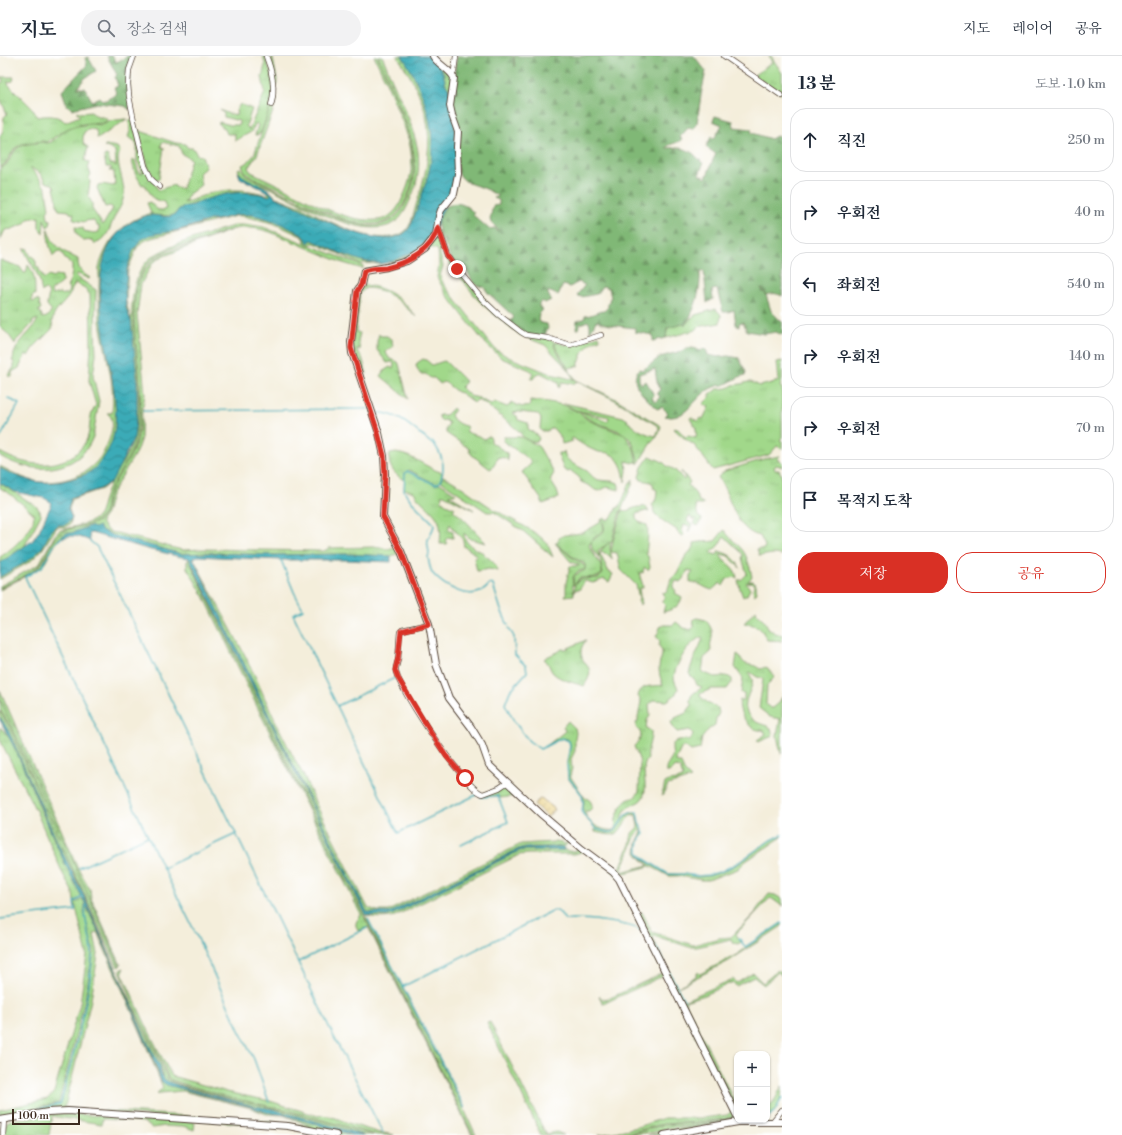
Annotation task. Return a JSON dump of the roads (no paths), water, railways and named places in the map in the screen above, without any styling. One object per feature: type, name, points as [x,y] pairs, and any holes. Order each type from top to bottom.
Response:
[{"type":"street","points":[[134,56],[130,65],[128,84],[134,121],[145,166],[152,180],[160,187]]},
{"type":"street","points":[[266,56],[270,66],[272,85],[273,95],[271,105]]},
{"type":"street","points":[[433,56],[441,66],[452,74],[454,78],[450,106],[458,132],[458,174],[454,194],[441,210],[434,239],[426,249],[398,265],[364,271],[361,285],[357,291],[351,348],[384,456],[385,474],[383,517],[401,551],[429,624],[436,664],[449,698],[471,727],[482,745],[489,765],[542,815],[582,849],[613,872],[619,879],[734,1111]]},
{"type":"street","points":[[452,74],[454,71],[456,56]]},
{"type":"street","points":[[724,56],[782,96]]},
{"type":"street","points":[[438,227],[448,256],[457,269],[482,299],[499,315],[521,332],[526,335],[547,338],[570,345],[601,335]]},
{"type":"street","points":[[429,624],[402,630],[400,632],[398,658],[395,670],[398,678],[446,756],[475,789],[483,794],[499,788],[508,782]]},
{"type":"street","points":[[773,1121],[782,1110]]},
{"type":"street","points":[[3,1135],[2,1120],[48,1112],[68,1111],[288,1126],[336,1135]]},
{"type":"street","points":[[664,1135],[734,1120]]},
{"type":"street","points":[[770,1121],[782,1122]]},
{"type":"water","points":[[402,56],[432,56],[443,72],[446,85],[450,90],[455,128],[456,170],[450,193],[433,233],[428,241],[417,250],[393,261],[381,264],[362,261],[312,240],[308,243],[304,236],[283,225],[268,219],[245,214],[210,220],[179,230],[150,235],[141,240],[133,251],[127,269],[125,291],[126,308],[131,321],[137,378],[137,412],[134,438],[112,481],[100,489],[71,498],[68,509],[72,518],[69,522],[65,525],[56,526],[41,549],[32,558],[0,577],[0,563],[32,541],[39,531],[52,503],[44,498],[15,492],[0,483],[0,468],[19,477],[36,482],[64,481],[80,477],[95,468],[104,457],[112,441],[116,413],[115,397],[102,321],[100,291],[104,260],[107,250],[115,236],[129,224],[140,218],[151,215],[167,217],[176,213],[182,207],[193,205],[212,197],[236,193],[271,195],[270,193],[240,178],[238,172],[247,179],[268,189],[275,197],[332,224],[363,235],[378,238],[398,237],[403,234],[411,224],[425,186],[430,168],[432,148],[426,106],[416,80]]},
{"type":"water","points":[[90,526],[95,528],[99,526],[101,530],[112,535],[182,554],[348,554],[391,556],[391,562],[281,560],[198,556],[193,558],[293,765],[367,912],[389,913],[521,848],[564,847],[564,850],[521,850],[393,914],[387,916],[366,915],[189,558],[151,550],[91,533],[89,534],[90,541],[76,536],[63,538],[62,536]]},
{"type":"water","points":[[0,717],[8,730],[60,848],[83,894],[147,1041],[160,1066],[161,1074],[165,1080],[189,1089],[254,1106],[272,1109],[363,1135],[352,1135],[285,1115],[266,1112],[167,1085],[161,1081],[157,1068],[107,951],[65,864],[17,753],[0,720]]},
{"type":"waterway","points":[[0,438],[19,404],[8,398]]},
{"type":"waterway","points":[[143,411],[368,409]]},
{"type":"waterway","points":[[375,413],[390,415],[405,422],[431,443],[433,442],[441,456],[443,472],[439,483],[432,483],[407,471],[405,474],[404,491],[412,502],[434,524],[428,542],[428,559],[433,573],[443,583],[461,592],[480,592],[490,584],[493,585],[501,610],[508,625]]},
{"type":"waterway","points":[[62,537],[55,544],[42,567],[25,577],[194,930]]},
{"type":"waterway","points":[[90,541],[97,547],[266,896]]},
{"type":"waterway","points":[[281,560],[294,592],[303,609],[293,614],[398,833],[478,794]]},
{"type":"waterway","points":[[509,628],[514,637],[515,655],[526,666],[527,672],[510,691],[505,704],[514,721],[525,736]]},
{"type":"waterway","points":[[337,706],[395,678]]},
{"type":"waterway","points":[[526,737],[540,749],[562,738],[569,741],[570,746],[567,763],[568,777],[582,795],[582,813],[596,829],[612,832],[626,815],[637,812],[644,834],[640,838],[638,852],[643,858],[668,874],[697,876],[709,875],[722,871],[739,862],[769,841],[782,835]]},
{"type":"waterway","points":[[461,845],[508,822],[498,796],[481,797]]},
{"type":"waterway","points":[[163,868],[236,834]]},
{"type":"waterway","points":[[79,868],[148,836]]},
{"type":"waterway","points":[[0,919],[75,910],[74,902],[82,897]]},
{"type":"waterway","points":[[267,898],[333,1035],[383,1133]]},
{"type":"waterway","points":[[0,1118],[60,1104],[61,1102],[83,1013],[90,977],[92,952],[85,912],[86,905]]},
{"type":"waterway","points":[[402,987],[554,910],[559,912],[565,920],[581,919],[605,921],[627,925],[642,931]]},
{"type":"waterway","points":[[368,919],[465,1108]]},
{"type":"waterway","points":[[739,938],[745,947],[782,923]]},
{"type":"waterway","points":[[298,962],[367,928]]},
{"type":"waterway","points":[[195,932],[239,1030],[254,1059],[269,1102]]},
{"type":"waterway","points":[[656,946],[677,987]]},
{"type":"waterway","points":[[678,989],[684,1000]]},
{"type":"waterway","points":[[770,1115],[775,1111],[782,1098]]}]
